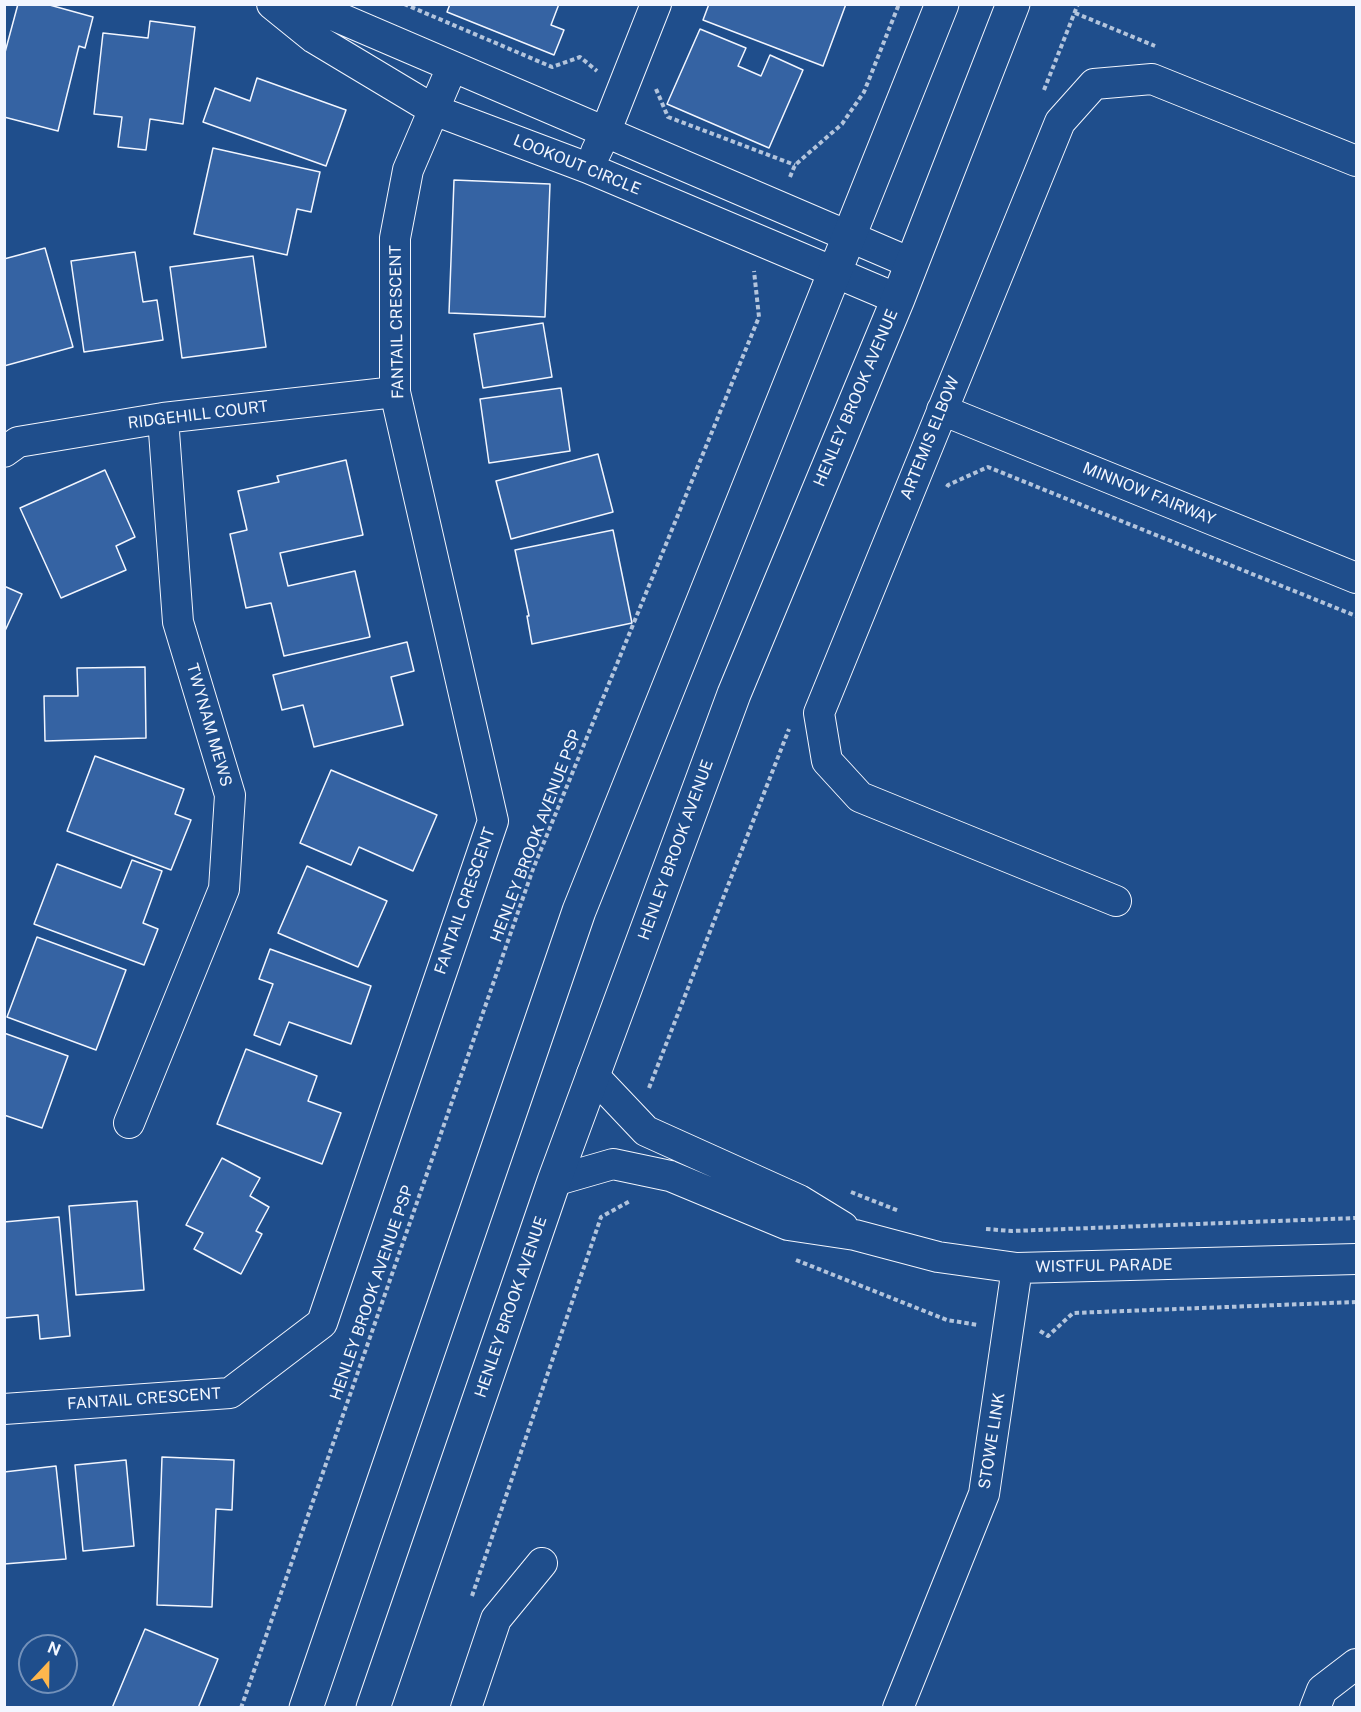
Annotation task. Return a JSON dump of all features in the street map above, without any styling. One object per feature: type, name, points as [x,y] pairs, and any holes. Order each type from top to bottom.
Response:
[{"type":"main road","points":[[306,1707],[579,911],[942,4]]},
{"type":"main road","name":"HENLEY BROOK AVENUE","points":[[373,1707],[592,1074],[734,694],[898,299],[1013,4]]},
{"type":"street","name":"LOOKOUT CIRCLE","points":[[272,4],[314,38],[434,110],[588,168],[898,299]]},
{"type":"street","points":[[307,4],[911,263]]},
{"type":"street","points":[[588,168],[605,133],[656,4]]},
{"type":"street","name":"FANTAIL CRESCENT","points":[[4,1408],[230,1393],[322,1323],[493,821],[395,392],[395,238],[408,170],[452,67]]},
{"type":"street","name":"ARTEMIS ELBOW","points":[[1116,901],[860,797],[827,761],[819,713],[1060,122],[1094,84],[1152,79],[1356,161]]},
{"type":"street","name":"RIDGEHILL COURT","points":[[4,452],[18,442],[163,418],[395,392]]},
{"type":"street","name":"MINNOW FAIRWAY","points":[[942,410],[1356,578]]},
{"type":"street","name":"TWYNAM MEWS","points":[[129,1123],[224,889],[230,795],[178,622],[163,418]]},
{"type":"street","name":"WISTFUL PARADE","points":[[592,1074],[646,1131],[799,1200],[855,1235]]},
{"type":"street","name":"WISTFUL PARADE","points":[[554,1181],[613,1164],[670,1176],[788,1225],[855,1235],[938,1257],[1017,1268],[1356,1259]]},
{"type":"street","name":"STOWE LINK","points":[[898,1707],[984,1494],[1017,1268]]},
{"type":"street","points":[[466,1707],[496,1619],[542,1563]]},
{"type":"street","points":[[1315,1707],[1322,1690],[1356,1664]]},
{"type":"path","points":[[778,206],[795,165],[842,124],[864,92],[899,4]]},
{"type":"path","name":"HENLEY BROOK AVENUE PSP","points":[[241,1707],[533,869],[759,317],[753,267],[763,242]]},
{"type":"path","points":[[911,486],[943,498],[948,485],[988,467],[1356,616]]},
{"type":"path","points":[[472,1596],[601,1217],[636,1198],[635,1181],[640,1170]]},
{"type":"path","points":[[844,1189],[909,1215]]},
{"type":"path","points":[[982,1229],[1012,1231],[1356,1218]]},
{"type":"path","points":[[792,1259],[947,1320],[980,1325],[1029,1324],[1048,1336],[1072,1313],[1356,1302]]},
{"type":"building","points":[[18,4],[46,4],[93,17],[85,48],[79,46],[58,131],[4,117],[4,56]]},
{"type":"building","points":[[450,4],[559,4],[551,25],[564,30],[554,55],[447,12]]},
{"type":"building","points":[[709,4],[846,4],[823,66],[703,20]]},
{"type":"building","points":[[150,21],[195,27],[183,124],[150,119],[146,150],[118,147],[122,117],[94,114],[103,33],[148,38]]},
{"type":"building","points":[[700,29],[746,48],[738,66],[761,76],[770,55],[803,70],[769,148],[667,104]]},
{"type":"building","points":[[257,78],[346,110],[326,166],[203,122],[215,88],[250,101]]},
{"type":"building","points":[[213,148],[320,172],[311,212],[297,209],[287,255],[194,234]]},
{"type":"building","points":[[454,180],[550,184],[545,317],[449,313]]},
{"type":"building","points":[[45,248],[73,347],[4,366],[4,259]]},
{"type":"building","points":[[135,252],[143,302],[157,300],[163,340],[84,352],[71,261]]},
{"type":"building","points":[[253,256],[266,347],[182,358],[170,267]]},
{"type":"building","points":[[543,323],[552,377],[483,388],[474,334]]},
{"type":"building","points":[[561,388],[570,451],[489,463],[480,399]]},
{"type":"building","points":[[598,454],[613,512],[511,539],[496,481]]},
{"type":"building","points":[[346,460],[363,535],[280,553],[288,586],[355,571],[370,637],[284,656],[271,603],[246,608],[230,534],[247,530],[238,491],[279,482],[277,476]]},
{"type":"building","points":[[105,470],[135,537],[116,546],[126,570],[61,598],[20,508]]},
{"type":"building","points":[[613,530],[632,623],[532,644],[527,616],[529,616],[515,550]]},
{"type":"building","points":[[4,586],[22,594],[4,633]]},
{"type":"building","points":[[407,642],[414,671],[391,677],[403,725],[314,747],[303,705],[282,710],[273,675]]},
{"type":"building","points":[[145,667],[146,738],[45,741],[44,696],[78,696],[77,668]]},
{"type":"building","points":[[95,756],[184,789],[175,814],[191,820],[171,870],[67,831]]},
{"type":"building","points":[[331,770],[437,815],[413,871],[359,847],[351,865],[300,843]]},
{"type":"building","points":[[132,860],[162,871],[143,923],[158,929],[144,965],[34,924],[57,864],[121,888]]},
{"type":"building","points":[[307,866],[387,901],[358,967],[278,933]]},
{"type":"building","points":[[37,937],[126,970],[96,1050],[7,1017]]},
{"type":"building","points":[[270,949],[371,986],[351,1044],[289,1022],[280,1045],[254,1035],[273,984],[259,979]]},
{"type":"building","points":[[4,1033],[68,1056],[42,1128],[4,1115]]},
{"type":"building","points":[[246,1049],[317,1076],[308,1101],[341,1113],[322,1164],[217,1124]]},
{"type":"building","points":[[222,1158],[260,1178],[250,1196],[269,1207],[256,1231],[262,1234],[241,1274],[194,1249],[203,1233],[186,1225]]},
{"type":"building","points":[[137,1201],[144,1290],[76,1295],[69,1206]]},
{"type":"building","points":[[59,1217],[70,1336],[40,1339],[38,1315],[4,1318],[4,1222]]},
{"type":"building","points":[[162,1457],[234,1460],[232,1510],[216,1509],[212,1607],[157,1605]]},
{"type":"building","points":[[126,1460],[134,1546],[83,1551],[75,1465]]},
{"type":"building","points":[[56,1466],[66,1559],[4,1564],[4,1472]]},
{"type":"building","points":[[145,1629],[218,1659],[198,1708],[112,1708]]}]
